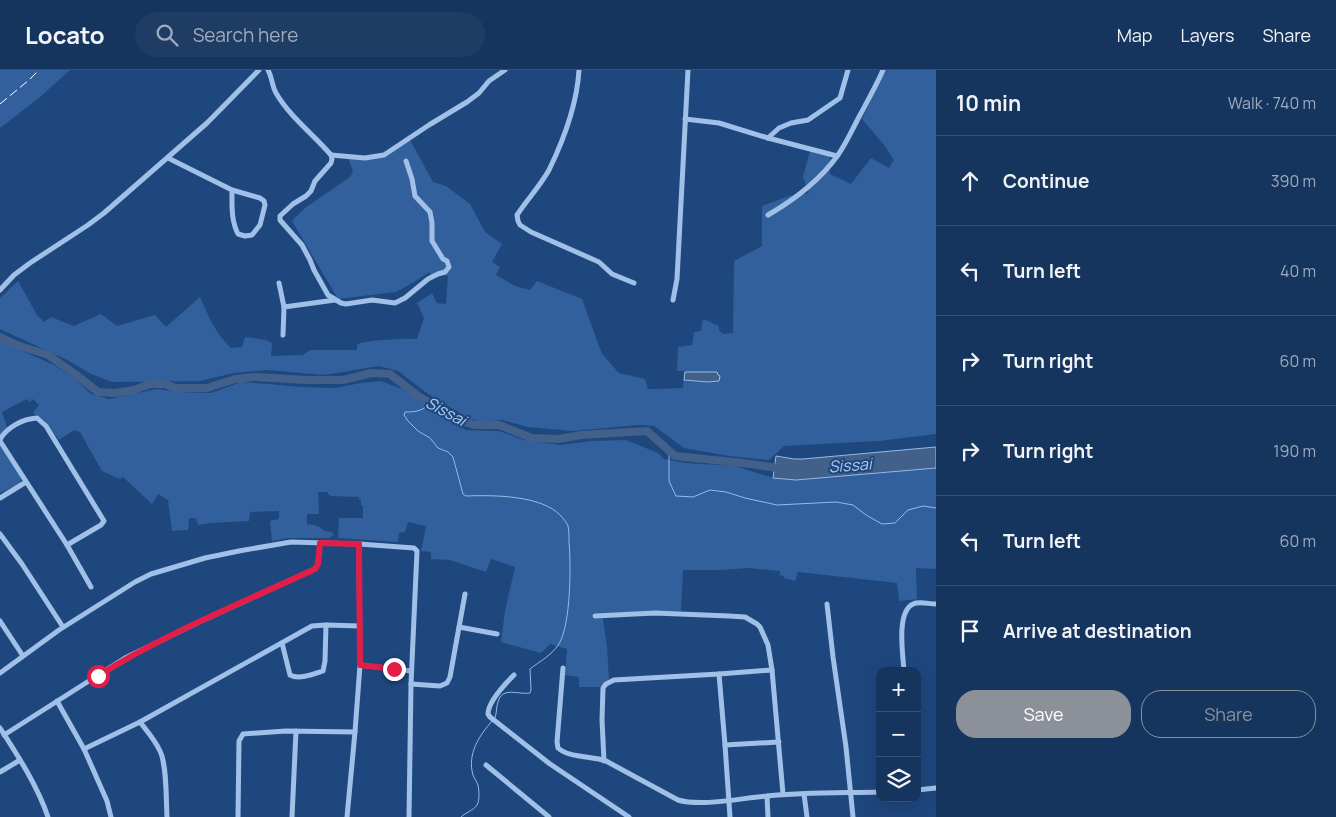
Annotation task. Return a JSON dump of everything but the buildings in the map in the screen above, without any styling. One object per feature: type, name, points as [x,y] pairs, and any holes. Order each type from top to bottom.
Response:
[{"type":"street","points":[[0,290],[14,275],[30,263],[104,213],[207,124],[259,70]]},
{"type":"street","points":[[268,70],[278,96],[301,124],[332,155],[365,158],[384,155],[429,124],[467,102],[479,93],[488,81],[505,70]]},
{"type":"street","points":[[579,70],[573,111],[565,133],[548,171],[517,215],[518,221],[520,225],[531,232],[599,262],[612,274],[634,283]]},
{"type":"street","points":[[673,300],[677,279],[688,70]]},
{"type":"street","points":[[768,138],[779,128],[791,123],[808,120],[840,98],[848,70]]},
{"type":"street","points":[[768,215],[784,206],[804,190],[837,156],[853,130],[883,70]]},
{"type":"street","points":[[685,119],[719,123],[837,156]]},
{"type":"street","points":[[332,155],[331,163],[315,180],[311,191],[280,216],[280,220],[302,245],[328,295],[346,304],[372,300],[395,302],[405,298],[428,279],[448,270],[449,265],[437,251],[432,241],[430,212],[415,196],[406,161]]},
{"type":"street","points":[[168,158],[232,190],[260,198],[264,201],[265,205],[260,225],[252,236],[238,234],[234,226],[232,190]]},
{"type":"street","points":[[279,284],[284,307],[283,335]]},
{"type":"street","points":[[284,307],[335,300]]},
{"type":"street","points":[[66,545],[101,525],[104,521],[46,426],[37,418],[27,419],[6,430],[0,440],[91,587]]},
{"type":"street","points":[[0,498],[26,482]]},
{"type":"street","points":[[0,534],[63,627]]},
{"type":"street","points":[[0,673],[63,627],[151,574],[206,558],[291,542],[412,547],[416,549],[411,671],[409,817]]},
{"type":"street","points":[[4,735],[125,658],[315,569],[318,564],[320,543]]},
{"type":"street","points":[[347,817],[360,665],[359,544]]},
{"type":"street","points":[[411,684],[440,686],[447,683],[450,677],[465,594]]},
{"type":"street","points":[[827,604],[846,747],[853,817]]},
{"type":"street","points":[[904,667],[902,622],[906,610],[912,604],[936,604]]},
{"type":"street","points":[[595,616],[655,613],[729,616],[745,618],[757,624],[764,634],[768,645],[772,670],[783,794]]},
{"type":"street","points":[[0,621],[23,656]]},
{"type":"street","points":[[282,643],[291,676],[295,678],[323,671],[326,625]]},
{"type":"street","points":[[84,749],[140,722],[312,626],[360,626]]},
{"type":"street","points":[[460,627],[497,634]]},
{"type":"street","points":[[360,665],[411,671]]},
{"type":"street","points":[[563,668],[558,748],[568,753],[604,760],[678,800],[699,803],[783,794],[876,792]]},
{"type":"street","points":[[604,760],[602,720],[604,688],[606,684],[614,680],[772,670]]},
{"type":"street","points":[[514,674],[489,707],[488,714],[490,717],[550,764],[629,817]]},
{"type":"street","points":[[719,674],[730,817]]},
{"type":"street","points":[[57,701],[84,749],[107,801],[111,817]]},
{"type":"street","points":[[140,722],[161,753],[164,765],[167,817]]},
{"type":"street","points":[[0,728],[20,760],[48,817]]},
{"type":"street","points":[[238,817],[239,741],[241,736],[246,733],[296,731],[355,732]]},
{"type":"street","points":[[292,817],[296,731]]},
{"type":"street","points":[[725,745],[779,742]]},
{"type":"street","points":[[0,772],[20,760]]},
{"type":"street","points":[[486,765],[550,817]]},
{"type":"street","points":[[921,790],[936,788]]},
{"type":"street","points":[[804,794],[807,817]]},
{"type":"street","points":[[767,796],[768,817]]},
{"type":"shaded area","points":[[0,70],[70,70],[40,97],[0,128]]},
{"type":"shaded area","points":[[885,70],[936,70],[936,434],[879,441],[784,446],[769,460],[729,456],[684,448],[654,426],[639,425],[572,431],[528,427],[502,420],[482,422],[470,419],[428,394],[398,371],[379,366],[324,375],[267,370],[234,373],[200,381],[112,382],[91,374],[67,360],[0,329],[0,298],[18,281],[37,315],[44,322],[51,317],[74,326],[101,314],[117,326],[155,315],[166,327],[200,297],[217,331],[231,348],[242,347],[245,337],[266,340],[272,343],[271,356],[303,355],[310,350],[357,350],[357,344],[364,342],[417,339],[424,318],[417,303],[432,293],[437,303],[446,304],[448,276],[437,273],[431,276],[429,272],[396,292],[338,299],[292,221],[305,208],[350,177],[353,171],[348,158],[385,157],[410,140],[433,182],[446,186],[470,204],[485,232],[502,244],[492,262],[500,267],[496,275],[515,286],[530,290],[537,281],[582,299],[602,354],[619,373],[645,379],[648,389],[683,388],[684,371],[677,371],[678,347],[692,345],[694,332],[701,331],[703,319],[719,326],[719,330],[723,334],[733,333],[734,261],[762,246],[762,206],[789,196],[809,193],[803,177],[810,151],[830,156],[830,174],[851,184],[871,158],[889,168],[894,160],[885,146],[862,119]],"holes":[[[685,372],[717,372],[719,381],[685,380]]]},
{"type":"shaded area","points":[[0,341],[54,365],[74,378],[91,394],[109,399],[157,389],[211,393],[241,382],[336,388],[381,381],[402,389],[466,430],[499,431],[524,440],[560,445],[592,441],[626,440],[658,453],[664,459],[686,463],[735,466],[773,478],[796,480],[936,468],[936,569],[916,568],[917,599],[899,601],[897,583],[798,572],[795,581],[784,578],[784,576],[780,575],[780,571],[748,568],[683,570],[681,611],[602,613],[609,680],[600,687],[579,687],[579,677],[565,675],[567,649],[550,644],[541,653],[501,642],[505,611],[515,567],[491,559],[486,572],[450,560],[431,559],[431,552],[421,551],[426,526],[408,522],[405,532],[399,533],[398,542],[338,538],[339,518],[363,518],[363,506],[359,497],[330,496],[328,492],[318,492],[319,514],[307,514],[307,524],[332,532],[334,535],[329,538],[288,538],[272,541],[270,521],[279,519],[279,511],[250,512],[249,521],[198,525],[196,518],[189,518],[188,530],[172,531],[168,500],[158,494],[152,504],[123,477],[120,479],[102,471],[80,432],[74,430],[59,440],[44,420],[33,413],[39,405],[33,399],[30,402],[27,399],[2,412],[7,427],[0,437]]},
{"type":"shaded area","points":[[0,445],[22,479],[15,486],[0,493]]},
{"type":"water","points":[[685,372],[717,372],[720,376],[719,381],[684,380]]},
{"type":"water","points":[[936,447],[936,468],[796,480],[773,478],[776,456],[803,459]]},
{"type":"waterway","name":"Sissai","points":[[0,337],[17,345],[48,355],[98,392],[115,393],[134,390],[150,384],[165,384],[175,388],[207,388],[235,379],[254,377],[343,380],[372,373],[390,374],[418,396],[462,421],[474,425],[499,425],[532,438],[559,439],[581,435],[647,431],[675,456],[785,469]]},
{"type":"waterway","points":[[430,403],[422,409],[405,412],[404,415],[418,431],[430,438],[438,448],[448,452],[453,457],[463,494],[466,496],[503,496],[530,500],[553,509],[567,523],[570,565],[569,594],[563,635],[559,644],[552,652],[530,669],[530,693],[511,692],[503,694],[498,702],[495,718]]},
{"type":"waterway","points":[[669,451],[669,481],[676,496],[693,497],[710,490],[726,492],[777,505],[836,502],[853,505],[882,524],[895,523],[908,510],[923,506],[936,508]]},
{"type":"waterway","points":[[461,817],[478,803],[478,784],[473,775],[472,767],[473,753],[479,739],[492,721]]},
{"type":"railway","points":[[0,104],[39,70]]},
{"type":"route","points":[[98,676],[125,658],[315,569],[318,564],[320,543],[359,544],[360,665],[394,669]]}]
